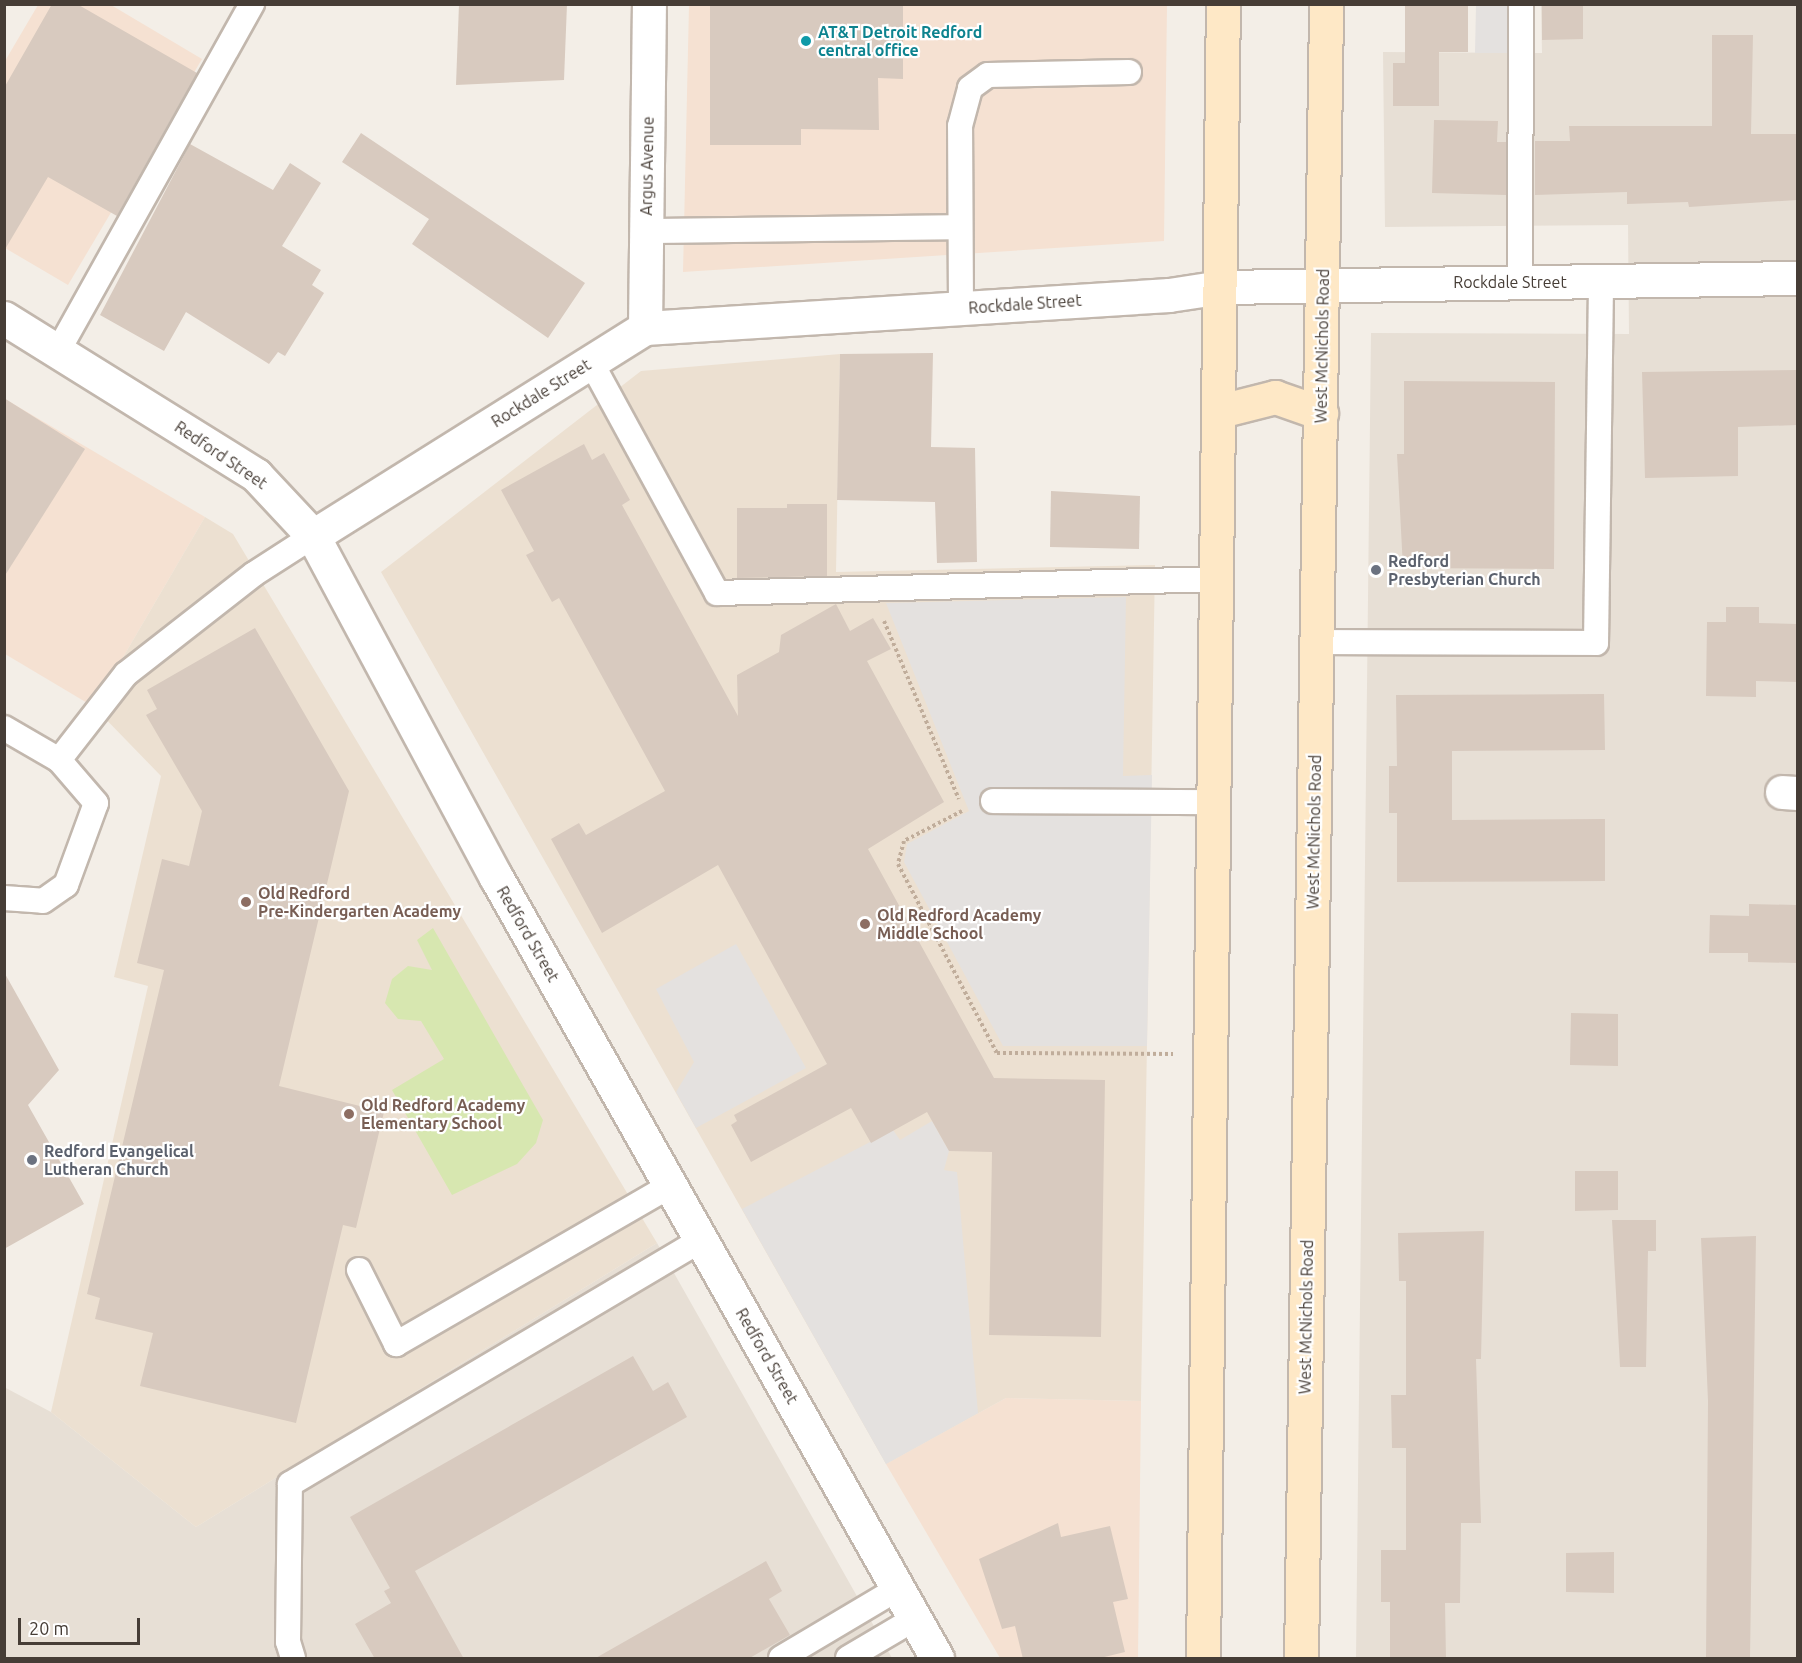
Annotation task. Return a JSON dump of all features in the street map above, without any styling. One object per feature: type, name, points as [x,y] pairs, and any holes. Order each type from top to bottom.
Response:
[{"type":"main road","points":[[1203,1659],[1212,802],[1222,287],[1223,4]]},
{"type":"main road","name":"West McNichols Road","points":[[1301,1659],[1326,4]]},
{"type":"main road","points":[[1220,411],[1275,397],[1321,413]]},
{"type":"street","name":"Argus Avenue","points":[[645,328],[649,4]]},
{"type":"street","name":"Rockdale Street","points":[[313,536],[645,328],[961,308],[1222,287],[1797,279]]},
{"type":"street","name":"Redford Street","points":[[4,318],[256,475],[313,536],[670,1185],[916,1618],[937,1659]]},
{"type":"lane","points":[[58,351],[252,4]]},
{"type":"lane","points":[[1520,283],[1521,4]]},
{"type":"lane","points":[[961,308],[960,126],[970,88],[988,75],[1129,72]]},
{"type":"lane","points":[[646,231],[960,227]]},
{"type":"lane","points":[[1317,642],[1596,643],[1601,282]]},
{"type":"lane","points":[[591,362],[717,593],[1216,579]]},
{"type":"lane","points":[[59,760],[126,674],[254,574],[313,536]]},
{"type":"lane","points":[[4,728],[59,760],[96,804],[66,885],[43,901],[5,897]]},
{"type":"lane","points":[[993,801],[1212,802]]},
{"type":"lane","points":[[359,1270],[396,1344],[670,1185]]},
{"type":"lane","points":[[293,1659],[288,1642],[290,1484],[701,1240]]},
{"type":"lane","points":[[781,1659],[898,1588]]},
{"type":"lane","points":[[848,1659],[916,1618]]},
{"type":"path","points":[[883,620],[963,811],[904,841],[898,864],[997,1053],[1209,1054]]},
{"type":"shaded area","points":[[38,5],[111,5],[202,59],[68,285],[5,248],[5,61]]},
{"type":"shaded area","points":[[689,5],[1167,5],[1164,241],[683,272]]},
{"type":"shaded area","points":[[1476,5],[1510,5],[1509,53],[1475,53]]},
{"type":"shaded area","points":[[1541,5],[1797,5],[1797,1658],[1356,1658],[1371,333],[1629,334],[1628,225],[1385,227],[1383,52],[1542,53]]},
{"type":"shaded area","name":"Old Redford Academy Middle School","points":[[840,354],[836,572],[1155,565],[1141,1401],[1006,1398],[886,1464],[381,572],[641,371]]},
{"type":"shaded area","points":[[5,399],[205,517],[94,707],[5,654]]},
{"type":"shaded area","name":"Old Redford Academy Elementary School","points":[[205,517],[233,534],[657,1243],[196,1527],[51,1412],[148,986],[114,977],[161,776],[94,707]]},
{"type":"shaded area","points":[[1126,597],[1123,776],[1152,775],[1147,1046],[1003,1046],[904,862],[907,844],[969,811],[886,603]]},
{"type":"shaded area","points":[[736,944],[806,1068],[696,1128],[676,1092],[694,1062],[656,989]]},
{"type":"shaded area","points":[[932,1121],[949,1151],[944,1170],[957,1172],[978,1413],[886,1464],[742,1209],[893,1130],[900,1140]]},
{"type":"shaded area","points":[[657,1243],[892,1658],[5,1658],[4,1387],[51,1412],[196,1527]]},
{"type":"shaded area","points":[[1006,1398],[1141,1401],[1138,1658],[1000,1658],[886,1464]]},
{"type":"green space","points":[[433,928],[543,1120],[536,1143],[517,1164],[452,1195],[392,1090],[444,1059],[421,1021],[398,1019],[385,1003],[392,979],[408,966],[432,970],[417,940]]},
{"type":"building","points":[[52,4],[77,4],[197,73],[117,216],[48,177],[4,251],[4,88]]},
{"type":"building","points":[[459,4],[567,4],[564,80],[456,85]]},
{"type":"building","name":"AT&T Detroit Redford central office","points":[[710,4],[903,4],[903,79],[878,78],[879,130],[801,129],[801,145],[710,145]]},
{"type":"building","points":[[1405,4],[1468,4],[1468,52],[1439,52],[1439,106],[1393,106],[1393,63],[1405,63]]},
{"type":"building","points":[[1542,4],[1583,4],[1583,39],[1542,40]]},
{"type":"building","points":[[1712,35],[1753,35],[1751,134],[1797,134],[1797,200],[1689,207],[1688,202],[1627,204],[1627,192],[1535,195],[1535,141],[1570,141],[1569,126],[1712,126]]},
{"type":"building","points":[[1434,120],[1498,121],[1497,142],[1506,142],[1506,195],[1432,193]]},
{"type":"building","points":[[361,133],[585,283],[548,338],[412,244],[429,219],[342,162]]},
{"type":"building","points":[[190,144],[273,190],[290,163],[321,183],[282,246],[321,270],[312,285],[324,293],[285,356],[278,352],[269,364],[186,312],[164,351],[100,315]]},
{"type":"building","points":[[933,353],[931,447],[975,448],[977,562],[937,563],[935,502],[837,500],[840,354]]},
{"type":"building","points":[[1797,370],[1797,425],[1738,427],[1738,476],[1645,478],[1642,372]]},
{"type":"building","points":[[1404,381],[1555,382],[1554,569],[1403,568],[1397,454],[1404,454]]},
{"type":"building","points":[[4,398],[85,449],[4,577]]},
{"type":"building","points":[[584,444],[592,460],[604,453],[630,500],[622,505],[738,716],[737,675],[779,652],[781,635],[836,604],[850,631],[873,618],[891,649],[867,661],[944,802],[868,849],[994,1078],[1105,1080],[1101,1337],[989,1335],[992,1152],[949,1151],[927,1112],[871,1143],[851,1108],[751,1162],[731,1125],[737,1121],[734,1115],[827,1064],[718,865],[602,933],[551,839],[579,823],[586,835],[665,791],[559,598],[552,602],[526,555],[534,551],[501,490]]},
{"type":"building","points":[[1051,491],[1140,496],[1139,549],[1050,547]]},
{"type":"building","points":[[787,504],[827,504],[827,576],[737,578],[737,508],[787,508]]},
{"type":"building","points":[[1726,607],[1759,607],[1759,623],[1797,624],[1797,682],[1756,681],[1756,697],[1706,696],[1707,622],[1726,622]]},
{"type":"building","points":[[255,628],[349,791],[279,1086],[384,1112],[356,1228],[343,1225],[296,1423],[140,1386],[153,1333],[95,1319],[100,1298],[87,1294],[164,970],[137,963],[162,859],[189,866],[202,811],[146,715],[157,709],[147,690]]},
{"type":"building","points":[[1604,694],[1605,750],[1452,751],[1452,820],[1605,819],[1605,881],[1397,882],[1397,813],[1389,813],[1389,766],[1397,766],[1396,695]]},
{"type":"building","points":[[1749,904],[1797,905],[1797,963],[1748,962],[1748,953],[1709,953],[1710,915],[1749,916]]},
{"type":"building","name":"Redford Evangelical Lutheran Church","points":[[4,972],[59,1070],[28,1105],[84,1204],[4,1249]]},
{"type":"building","points":[[1571,1013],[1618,1014],[1618,1066],[1570,1065]]},
{"type":"building","points":[[1575,1171],[1618,1171],[1618,1210],[1575,1211]]},
{"type":"building","points":[[1612,1220],[1656,1220],[1656,1251],[1648,1251],[1646,1367],[1620,1367]]},
{"type":"building","points":[[1484,1231],[1481,1359],[1476,1359],[1481,1523],[1461,1523],[1460,1603],[1445,1603],[1446,1659],[1390,1659],[1390,1602],[1381,1602],[1381,1550],[1406,1550],[1406,1448],[1392,1448],[1391,1395],[1406,1395],[1406,1281],[1399,1281],[1398,1233]]},
{"type":"building","points":[[1756,1236],[1750,1659],[1706,1659],[1708,1401],[1701,1238]]},
{"type":"building","points":[[633,1356],[653,1391],[668,1382],[687,1417],[415,1571],[464,1659],[375,1659],[355,1624],[391,1603],[384,1591],[390,1588],[350,1517]]},
{"type":"building","points":[[1058,1523],[1061,1537],[1110,1526],[1128,1599],[1113,1602],[1125,1652],[1096,1659],[1023,1659],[1015,1626],[1002,1629],[979,1559]]},
{"type":"building","points":[[1614,1552],[1614,1593],[1566,1592],[1566,1553]]},
{"type":"building","points":[[766,1561],[782,1591],[769,1599],[790,1635],[748,1659],[594,1659]]},
{"type":"place","name":"AT&T Detroit Redford central office","points":[[806,41]]},
{"type":"place","name":"Redford Presbyterian Church","points":[[1376,570]]},
{"type":"place","name":"Old Redford Pre-Kindergarten Academy","points":[[246,902]]},
{"type":"place","name":"Old Redford Academy Middle School","points":[[865,924]]},
{"type":"place","name":"Old Redford Academy Elementary School","points":[[349,1114]]},
{"type":"place","name":"Redford Evangelical Lutheran Church","points":[[32,1160]]}]
